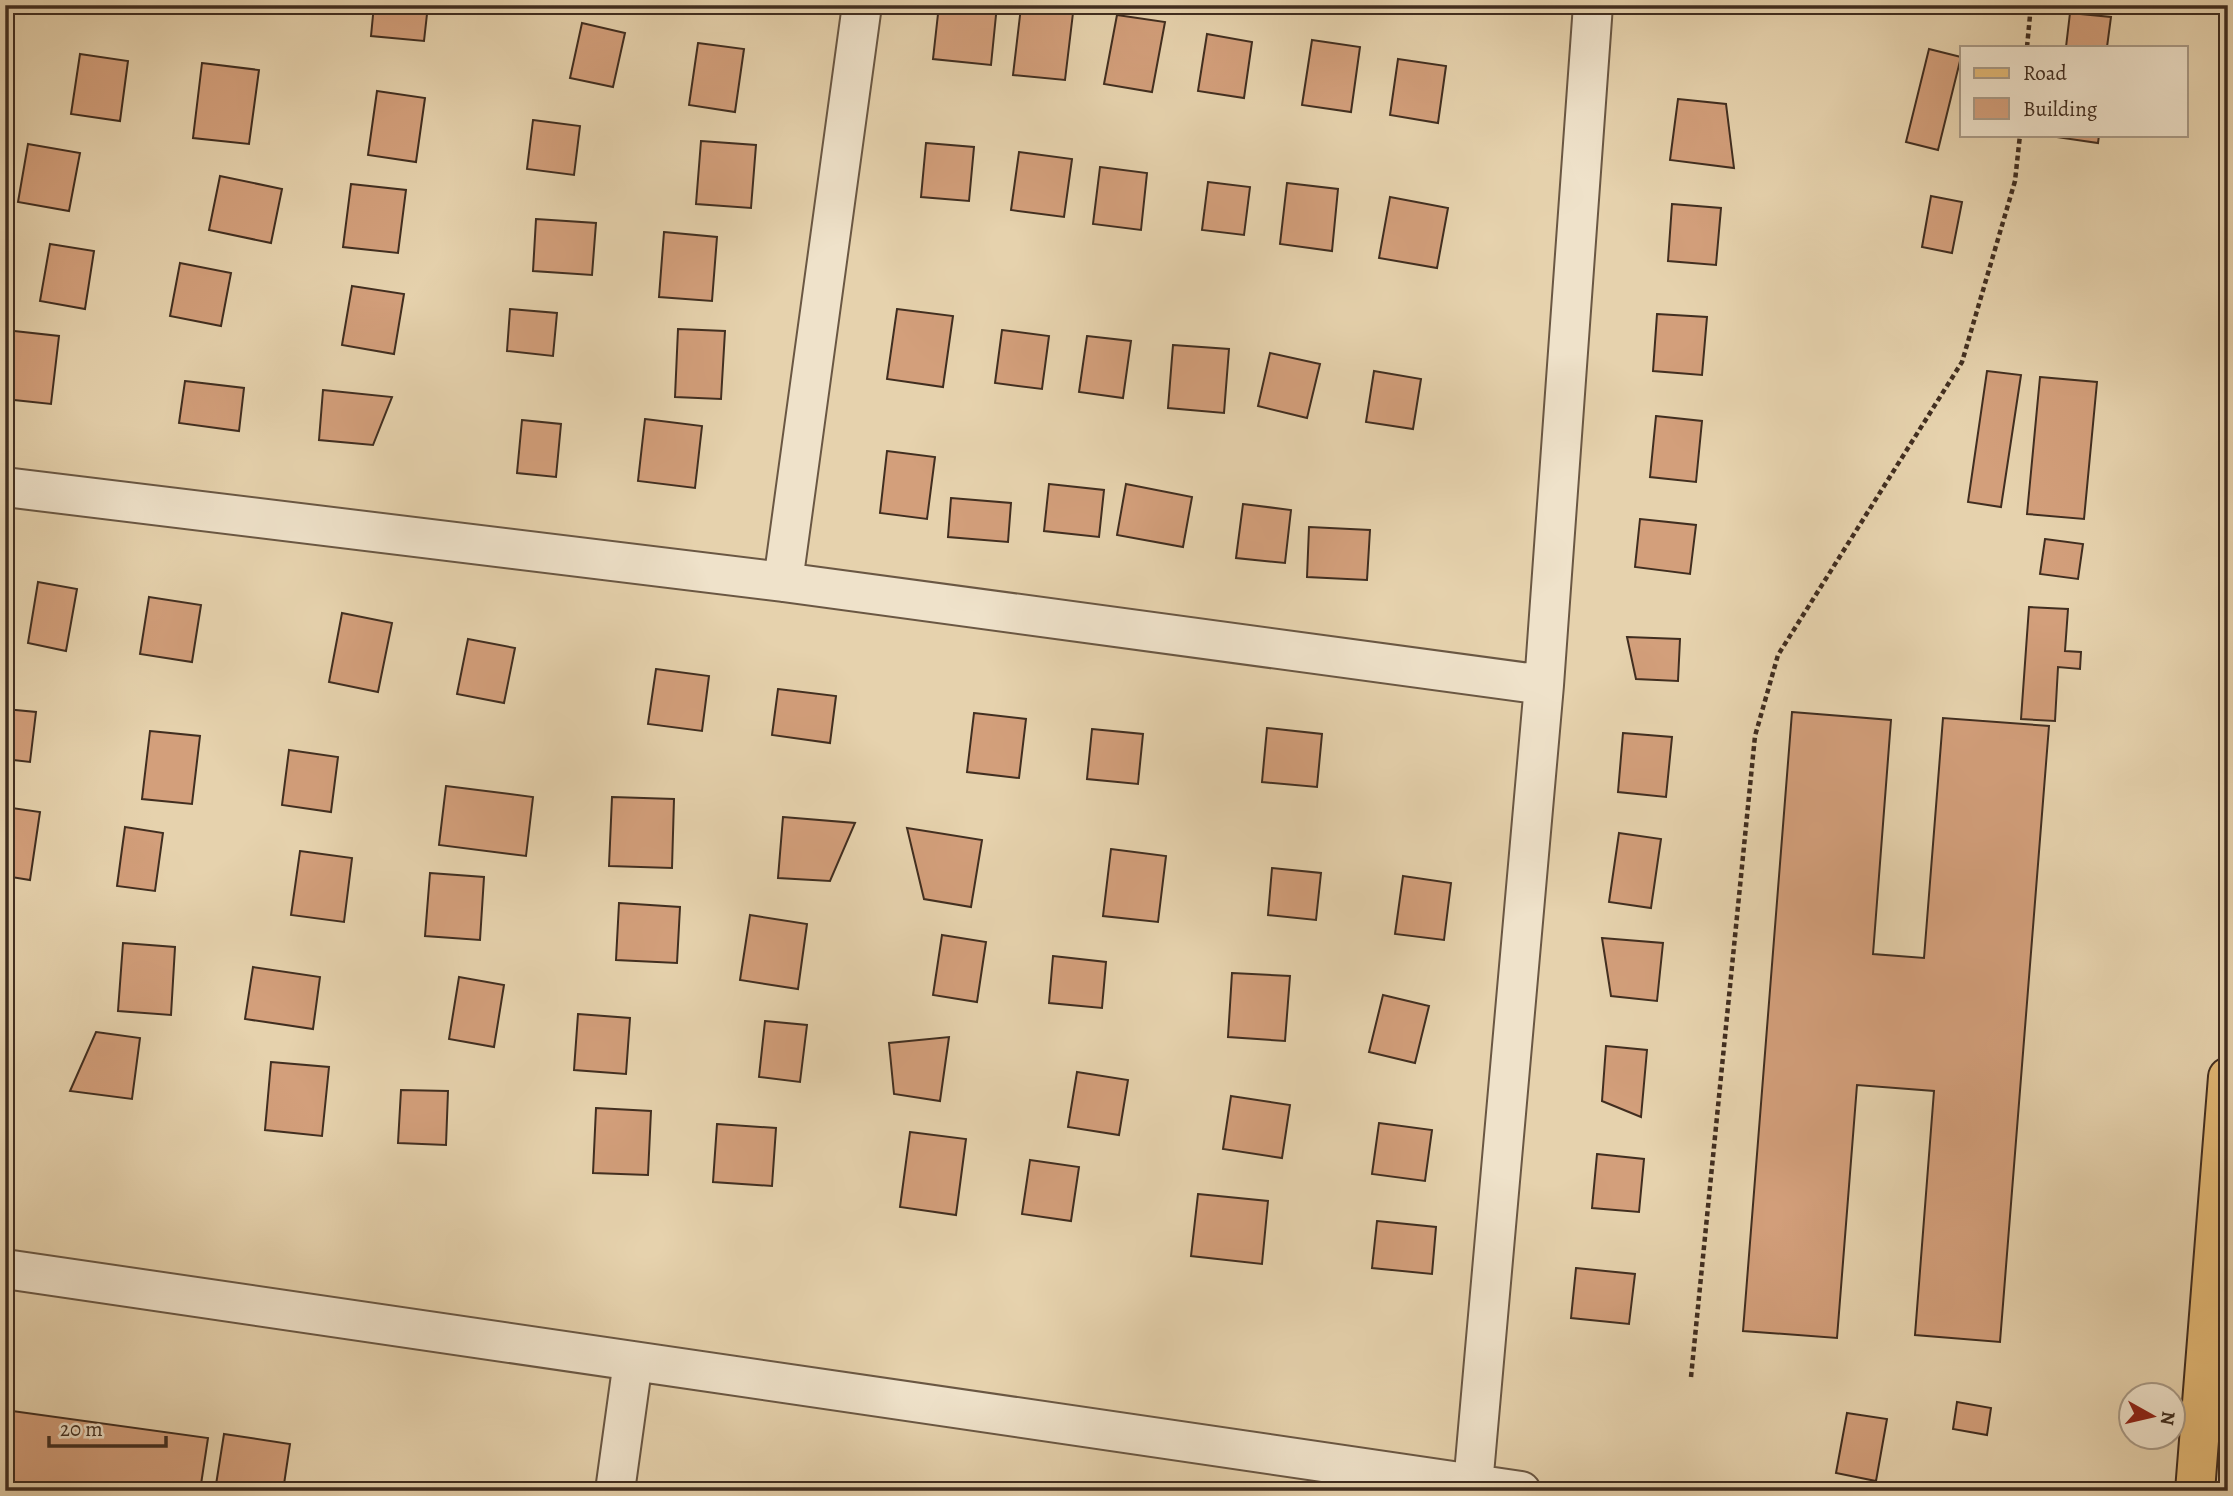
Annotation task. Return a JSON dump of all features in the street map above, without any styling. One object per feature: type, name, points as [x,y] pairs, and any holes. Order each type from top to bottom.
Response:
[{"type":"main road","points":[[2195,1491],[2228,1077]]},
{"type":"street","points":[[783,582],[862,5]]},
{"type":"street","points":[[1474,1485],[1544,685],[1593,5]]},
{"type":"street","points":[[5,487],[783,582],[1544,685]]},
{"type":"street","points":[[5,1269],[1521,1491]]},
{"type":"street","points":[[615,1491],[633,1361]]},
{"type":"path","points":[[2027,46],[2031,5]]},
{"type":"path","points":[[1691,1377],[1755,736],[1777,655],[1962,362],[2015,181],[2020,136]]},
{"type":"building","points":[[374,5],[428,5],[424,41],[371,36]]},
{"type":"building","points":[[939,5],[997,5],[991,65],[933,59]]},
{"type":"building","points":[[1021,7],[1073,13],[1065,80],[1013,75]]},
{"type":"building","points":[[2070,13],[2111,17],[2107,46],[2066,46]]},
{"type":"building","points":[[1117,15],[1165,22],[1152,92],[1104,84]]},
{"type":"building","points":[[582,23],[625,33],[613,87],[570,78]]},
{"type":"building","points":[[1207,34],[1252,42],[1244,98],[1198,91]]},
{"type":"building","points":[[1312,40],[1360,47],[1351,112],[1302,105]]},
{"type":"building","points":[[698,43],[744,49],[735,112],[689,105]]},
{"type":"building","points":[[1929,49],[1960,57],[1938,150],[1906,142]]},
{"type":"building","points":[[80,54],[128,61],[120,121],[71,114]]},
{"type":"building","points":[[1398,59],[1446,66],[1438,123],[1390,115]]},
{"type":"building","points":[[202,63],[259,70],[249,144],[193,138]]},
{"type":"building","points":[[377,91],[425,98],[416,162],[368,155]]},
{"type":"building","points":[[1678,99],[1726,104],[1734,168],[1670,160]]},
{"type":"building","points":[[533,120],[580,126],[574,175],[527,169]]},
{"type":"building","points":[[2056,136],[2099,136],[2098,143]]},
{"type":"building","points":[[701,141],[756,145],[751,208],[696,204]]},
{"type":"building","points":[[926,143],[974,147],[969,201],[921,197]]},
{"type":"building","points":[[28,144],[80,153],[69,211],[18,202]]},
{"type":"building","points":[[1019,152],[1072,159],[1064,217],[1011,210]]},
{"type":"building","points":[[1100,167],[1147,173],[1141,230],[1093,224]]},
{"type":"building","points":[[220,176],[282,189],[271,243],[209,230]]},
{"type":"building","points":[[1208,182],[1250,187],[1244,235],[1202,230]]},
{"type":"building","points":[[1287,183],[1338,189],[1332,251],[1280,244]]},
{"type":"building","points":[[351,184],[406,190],[398,253],[343,247]]},
{"type":"building","points":[[1931,196],[1962,202],[1952,253],[1922,247]]},
{"type":"building","points":[[1390,197],[1448,208],[1437,268],[1379,258]]},
{"type":"building","points":[[1672,204],[1721,208],[1716,265],[1668,261]]},
{"type":"building","points":[[536,219],[596,223],[592,275],[533,271]]},
{"type":"building","points":[[664,232],[717,237],[712,301],[659,297]]},
{"type":"building","points":[[50,244],[94,251],[85,309],[40,301]]},
{"type":"building","points":[[180,263],[231,273],[221,326],[170,316]]},
{"type":"building","points":[[352,286],[404,294],[394,354],[342,345]]},
{"type":"building","points":[[510,309],[557,313],[553,356],[507,351]]},
{"type":"building","points":[[897,309],[953,316],[943,387],[887,379]]},
{"type":"building","points":[[1657,314],[1707,317],[1702,375],[1653,371]]},
{"type":"building","points":[[678,329],[725,331],[721,399],[675,397]]},
{"type":"building","points":[[5,330],[59,336],[51,404],[5,399]]},
{"type":"building","points":[[1002,330],[1049,336],[1042,389],[995,383]]},
{"type":"building","points":[[1087,336],[1131,341],[1123,398],[1079,392]]},
{"type":"building","points":[[1173,345],[1229,349],[1224,413],[1168,408]]},
{"type":"building","points":[[1270,353],[1320,364],[1307,418],[1258,406]]},
{"type":"building","points":[[1374,371],[1421,379],[1413,429],[1366,422]]},
{"type":"building","points":[[1987,371],[2021,375],[2001,507],[1968,502]]},
{"type":"building","points":[[2040,377],[2097,382],[2084,519],[2027,514]]},
{"type":"building","points":[[185,381],[244,388],[239,431],[179,423]]},
{"type":"building","points":[[323,390],[392,397],[373,445],[319,440]]},
{"type":"building","points":[[1656,416],[1702,421],[1696,482],[1650,477]]},
{"type":"building","points":[[645,419],[702,426],[695,488],[638,481]]},
{"type":"building","points":[[522,420],[561,424],[556,477],[517,473]]},
{"type":"building","points":[[887,451],[935,457],[927,519],[880,513]]},
{"type":"building","points":[[1049,484],[1104,490],[1099,537],[1044,531]]},
{"type":"building","points":[[1126,484],[1192,497],[1183,547],[1117,535]]},
{"type":"building","points":[[951,498],[1011,503],[1008,542],[948,537]]},
{"type":"building","points":[[1243,504],[1291,510],[1285,563],[1236,558]]},
{"type":"building","points":[[1640,519],[1696,525],[1690,574],[1635,567]]},
{"type":"building","points":[[1309,527],[1370,530],[1367,580],[1307,577]]},
{"type":"building","points":[[2045,539],[2083,544],[2078,579],[2040,574]]},
{"type":"building","points":[[38,582],[77,589],[66,651],[28,643]]},
{"type":"building","points":[[149,597],[201,605],[192,662],[140,654]]},
{"type":"building","points":[[2029,607],[2068,609],[2065,651],[2081,652],[2080,669],[2058,667],[2055,721],[2021,719]]},
{"type":"building","points":[[342,613],[392,623],[378,692],[329,682]]},
{"type":"building","points":[[1627,637],[1680,639],[1678,681],[1636,679]]},
{"type":"building","points":[[468,639],[515,648],[504,703],[457,694]]},
{"type":"building","points":[[656,669],[709,676],[702,731],[648,724]]},
{"type":"building","points":[[778,689],[836,696],[830,743],[772,735]]},
{"type":"building","points":[[5,709],[36,712],[30,762],[5,759]]},
{"type":"building","points":[[1792,712],[1891,720],[1873,954],[1924,958],[1943,718],[2049,726],[2000,1342],[1915,1335],[1934,1091],[1857,1085],[1837,1338],[1743,1331]]},
{"type":"building","points":[[974,713],[1026,719],[1019,778],[967,772]]},
{"type":"building","points":[[1267,728],[1322,734],[1317,787],[1262,782]]},
{"type":"building","points":[[1092,729],[1143,734],[1138,784],[1087,779]]},
{"type":"building","points":[[150,731],[200,736],[192,804],[142,799]]},
{"type":"building","points":[[1623,733],[1672,737],[1666,797],[1618,792]]},
{"type":"building","points":[[289,750],[338,757],[331,812],[282,805]]},
{"type":"building","points":[[446,786],[533,797],[526,856],[439,845]]},
{"type":"building","points":[[612,797],[674,799],[672,868],[609,866]]},
{"type":"building","points":[[5,807],[40,812],[30,880],[5,876]]},
{"type":"building","points":[[783,817],[855,823],[830,881],[778,878]]},
{"type":"building","points":[[125,827],[163,833],[155,891],[117,886]]},
{"type":"building","points":[[907,828],[982,840],[971,907],[924,899]]},
{"type":"building","points":[[1619,833],[1661,839],[1651,908],[1609,902]]},
{"type":"building","points":[[1111,849],[1166,856],[1158,922],[1103,916]]},
{"type":"building","points":[[300,851],[352,858],[344,922],[291,915]]},
{"type":"building","points":[[1272,868],[1321,873],[1316,920],[1268,915]]},
{"type":"building","points":[[430,873],[484,877],[480,940],[425,936]]},
{"type":"building","points":[[1403,876],[1451,883],[1444,940],[1395,934]]},
{"type":"building","points":[[619,903],[680,907],[677,963],[616,960]]},
{"type":"building","points":[[750,915],[807,924],[798,989],[740,980]]},
{"type":"building","points":[[942,935],[986,942],[977,1002],[933,995]]},
{"type":"building","points":[[1602,938],[1663,943],[1657,1001],[1611,996]]},
{"type":"building","points":[[123,943],[175,947],[171,1015],[118,1011]]},
{"type":"building","points":[[1053,956],[1106,962],[1102,1008],[1049,1003]]},
{"type":"building","points":[[253,967],[320,977],[313,1029],[245,1019]]},
{"type":"building","points":[[1232,973],[1290,976],[1285,1041],[1228,1037]]},
{"type":"building","points":[[459,977],[504,985],[494,1047],[449,1039]]},
{"type":"building","points":[[1383,995],[1429,1006],[1415,1063],[1369,1052]]},
{"type":"building","points":[[578,1014],[630,1018],[626,1074],[574,1070]]},
{"type":"building","points":[[765,1021],[807,1025],[800,1082],[759,1077]]},
{"type":"building","points":[[5,1024],[13,1024],[10,1068],[5,1068]]},
{"type":"building","points":[[96,1032],[140,1038],[132,1099],[70,1091]]},
{"type":"building","points":[[949,1037],[940,1101],[894,1094],[889,1043]]},
{"type":"building","points":[[1606,1046],[1647,1050],[1641,1117],[1602,1101]]},
{"type":"building","points":[[271,1062],[329,1067],[322,1136],[265,1130]]},
{"type":"building","points":[[1077,1072],[1128,1080],[1119,1135],[1068,1127]]},
{"type":"building","points":[[401,1090],[448,1091],[446,1145],[398,1143]]},
{"type":"building","points":[[1231,1096],[1290,1105],[1282,1158],[1223,1149]]},
{"type":"building","points":[[596,1108],[651,1111],[648,1175],[593,1173]]},
{"type":"building","points":[[1379,1123],[1432,1130],[1425,1181],[1372,1174]]},
{"type":"building","points":[[717,1124],[776,1128],[772,1186],[713,1182]]},
{"type":"building","points":[[910,1132],[966,1139],[956,1215],[900,1207]]},
{"type":"building","points":[[1597,1154],[1644,1159],[1639,1212],[1592,1208]]},
{"type":"building","points":[[1030,1160],[1079,1167],[1071,1221],[1022,1214]]},
{"type":"building","points":[[1198,1194],[1268,1201],[1262,1264],[1191,1256]]},
{"type":"building","points":[[1377,1221],[1436,1227],[1432,1274],[1372,1268]]},
{"type":"building","points":[[1576,1268],[1635,1274],[1629,1324],[1571,1318]]},
{"type":"building","points":[[1957,1402],[1991,1408],[1987,1435],[1953,1429]]},
{"type":"building","points":[[5,1410],[208,1438],[200,1491],[5,1490]]},
{"type":"building","points":[[1847,1413],[1887,1419],[1876,1481],[1836,1473]]},
{"type":"building","points":[[224,1434],[290,1444],[283,1491],[215,1491]]}]
